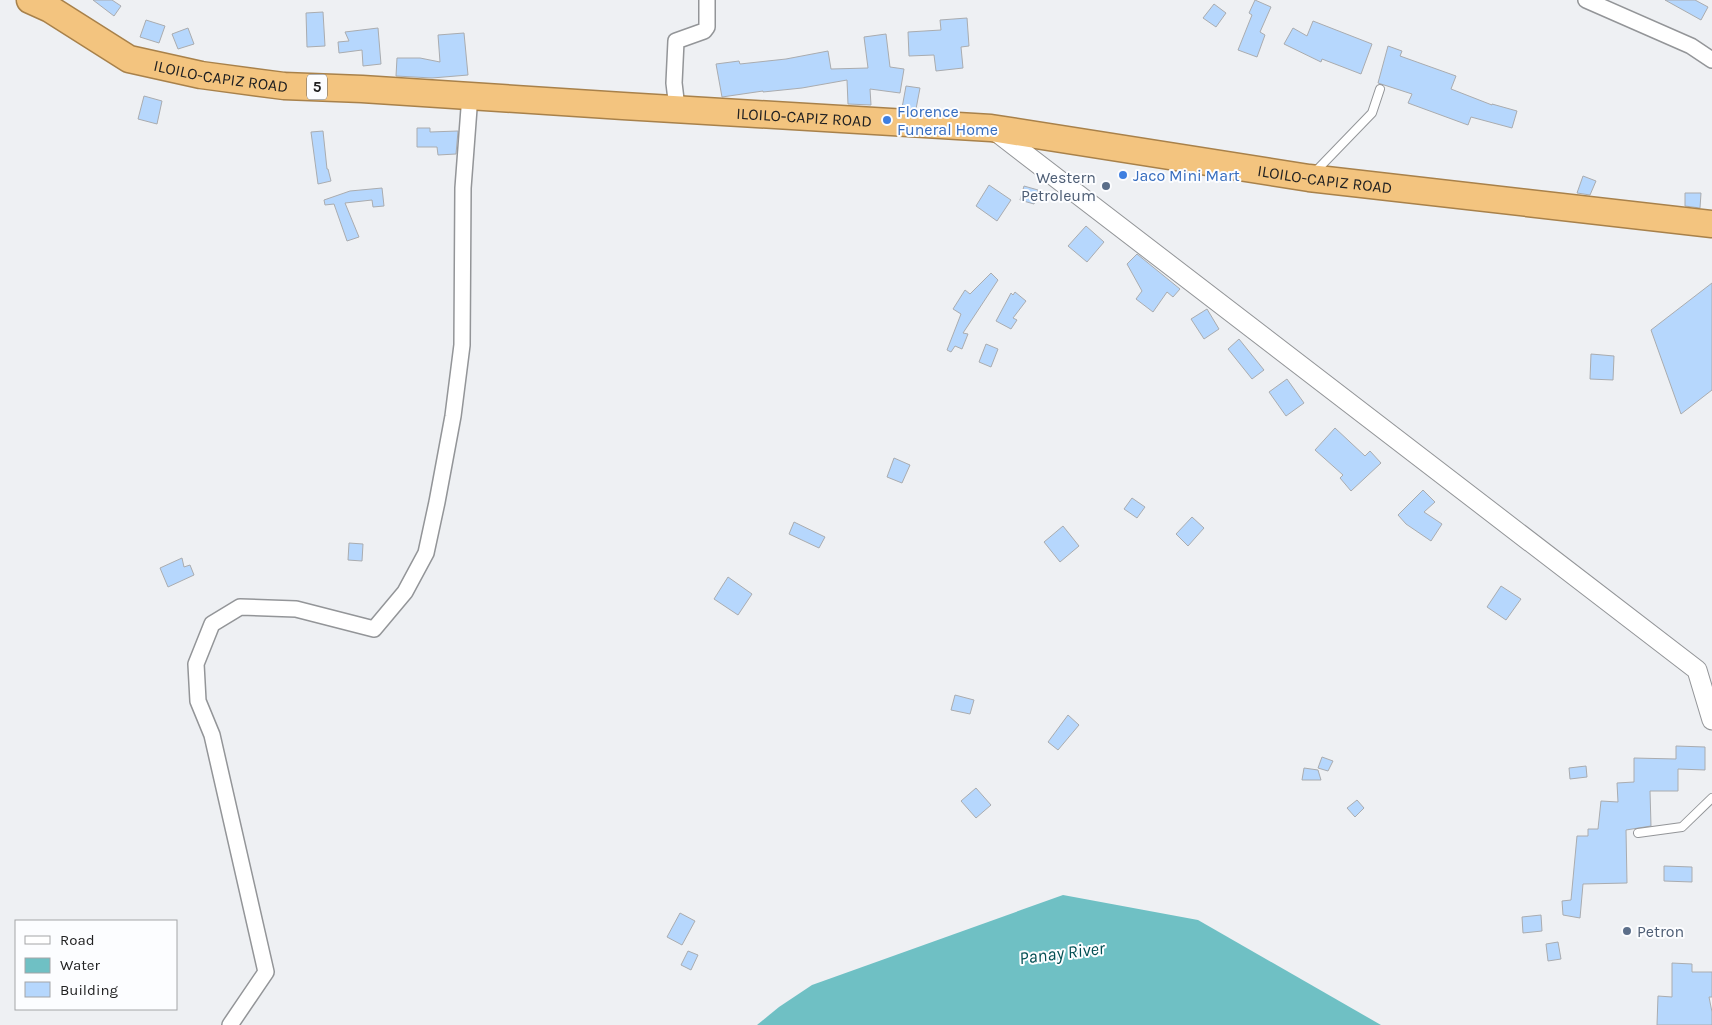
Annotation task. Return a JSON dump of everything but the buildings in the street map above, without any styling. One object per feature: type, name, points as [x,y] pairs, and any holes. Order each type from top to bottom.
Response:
[{"type":"highway","name":"ILOILO-CAPIZ ROAD","points":[[30,0],[50,10],[129,59],[201,74],[284,86],[470,95],[991,128],[1310,178],[1712,224]]},
{"type":"street","points":[[677,108],[674,83],[676,41],[704,31],[707,27],[707,0]]},
{"type":"street","points":[[1586,0],[1691,46],[1712,60]]},
{"type":"street","points":[[230,1025],[266,972],[212,735],[198,701],[196,664],[212,624],[240,607],[296,609],[374,628],[405,592],[426,552],[453,416],[462,345],[463,188],[470,95]]},
{"type":"street","points":[[991,128],[1697,670],[1712,720]]},
{"type":"lane","points":[[1310,178],[1372,114],[1380,89]]},
{"type":"lane","points":[[1638,833],[1682,827],[1712,798]]},
{"type":"water","name":"Panay River","points":[[1063,895],[1198,920],[1381,1025],[757,1025],[779,1007],[812,985]]},
{"type":"place","name":"Florence Funeral Home","points":[[887,120]]},
{"type":"place","name":"Jaco Mini Mart","points":[[1123,175]]},
{"type":"place","name":"Western Petroleum","points":[[1106,186]]},
{"type":"place","name":"Petron","points":[[1627,931]]}]
